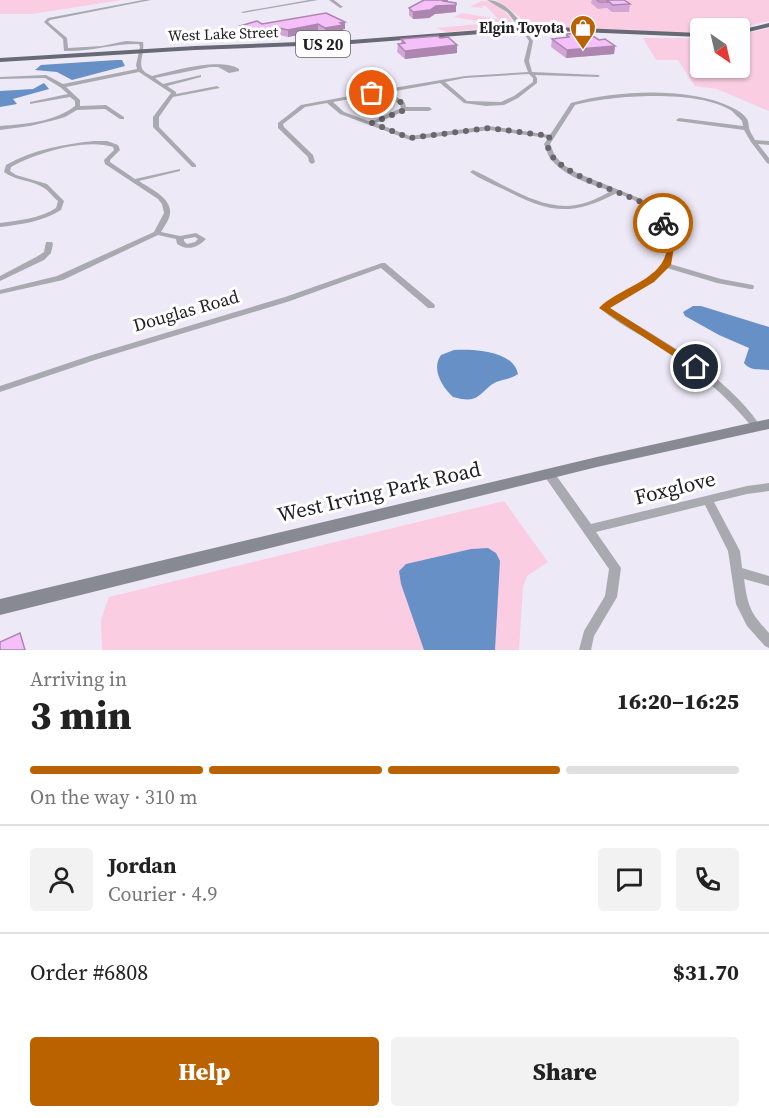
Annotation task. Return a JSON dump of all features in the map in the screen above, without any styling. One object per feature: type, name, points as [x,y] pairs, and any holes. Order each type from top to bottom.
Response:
[{"type":"highway","points":[[750,30],[769,25]]},
{"type":"highway","name":"West Lake Street","points":[[0,58],[351,42],[523,28],[690,35]]},
{"type":"main road","name":"West Irving Park Road","points":[[0,607],[549,474],[763,425]]},
{"type":"street","points":[[140,70],[138,65],[142,45],[135,41],[66,50],[65,39],[46,22],[49,19],[149,0]]},
{"type":"street","points":[[243,12],[316,0]]},
{"type":"street","points":[[331,0],[341,7]]},
{"type":"street","points":[[442,82],[466,102],[502,104],[516,97],[534,82],[535,78],[525,61],[531,41],[509,11],[489,0]]},
{"type":"street","points":[[154,77],[192,68],[220,66]]},
{"type":"street","points":[[63,86],[140,70],[171,90],[173,96]]},
{"type":"street","points":[[312,162],[311,156],[281,128],[280,124],[303,106],[465,77],[530,73],[598,76]]},
{"type":"street","points":[[0,78],[42,76],[54,79],[79,104],[77,108]]},
{"type":"street","points":[[164,85],[199,76]]},
{"type":"street","points":[[374,82],[403,104],[404,110]]},
{"type":"street","points":[[194,166],[154,123],[156,117],[173,96],[217,88]]},
{"type":"street","points":[[763,425],[696,367],[604,308],[617,298],[651,280],[666,265],[671,241],[661,220],[650,206],[560,165],[548,150],[547,144],[550,136],[573,104],[600,98],[675,94],[709,100],[738,112],[745,120],[746,128],[754,142],[769,162]]},
{"type":"street","points":[[32,103],[71,95]]},
{"type":"street","points":[[328,101],[342,113],[410,138],[489,128],[550,136]]},
{"type":"street","points":[[0,128],[58,117],[77,108],[106,107],[122,118]]},
{"type":"street","points":[[372,123],[404,110],[429,109]]},
{"type":"street","points":[[679,120],[746,128]]},
{"type":"street","points":[[0,225],[34,221],[50,216],[60,209],[61,201],[45,185],[14,176],[7,172],[8,166],[14,162],[98,141],[116,146],[117,150],[107,160],[114,170],[153,192],[165,204],[167,213],[157,233]]},
{"type":"street","points":[[754,142],[769,143]]},
{"type":"street","points":[[133,181],[178,170]]},
{"type":"street","points":[[473,172],[504,185],[526,200],[544,207],[571,207],[605,198],[616,191]]},
{"type":"street","points":[[1,290],[71,274],[157,233],[180,238]]},
{"type":"street","points":[[0,279],[41,258],[47,253],[49,244]]},
{"type":"street","name":"Douglas Road","points":[[0,389],[69,363],[301,295],[382,265],[431,306]]},
{"type":"street","points":[[666,265],[750,287]]},
{"type":"street","points":[[549,474],[590,529],[615,568],[611,597],[588,635],[585,650]]},
{"type":"street","name":"Foxglove","points":[[590,529],[769,487]]},
{"type":"street","points":[[708,501],[734,551],[742,604],[751,622],[769,642]]},
{"type":"street","points":[[738,572],[769,580]]},
{"type":"shaded area","points":[[0,0],[122,0],[32,14],[0,14]]},
{"type":"shaded area","points":[[495,0],[769,0],[769,21],[750,25],[750,18],[690,18],[690,33],[670,34],[535,26]]},
{"type":"shaded area","points":[[481,1],[487,1],[502,8],[514,26],[447,32],[436,28],[489,23],[454,17],[462,13],[498,19],[486,6],[481,6],[483,8],[470,7]]},
{"type":"shaded area","points":[[769,28],[769,111],[717,89],[695,86],[678,60],[656,60],[643,38],[690,38],[690,78],[750,78],[750,33]]},
{"type":"shaded area","points":[[504,501],[548,562],[527,576],[523,587],[519,650],[102,650],[101,619],[109,597]]},
{"type":"water","points":[[122,60],[125,66],[72,80],[57,72],[35,70],[41,65]]},
{"type":"water","points":[[44,83],[49,89],[13,99],[17,104],[0,107],[0,91],[33,89]]},
{"type":"water","points":[[693,306],[701,306],[769,327],[769,370],[749,367],[744,363],[749,348],[685,316],[683,312]]},
{"type":"water","points":[[454,350],[481,351],[501,356],[515,366],[518,374],[494,383],[475,398],[453,397],[439,378],[437,366],[441,355]]},
{"type":"water","points":[[488,548],[496,553],[500,561],[495,650],[424,650],[401,584],[399,571],[406,564],[471,549]]},
{"type":"building","points":[[424,0],[444,0],[456,3],[456,5],[436,6],[430,10],[413,12],[409,8]]},
{"type":"building","points":[[607,0],[624,0],[630,4],[613,5]]},
{"type":"building","points":[[326,13],[345,22],[340,23],[343,25],[325,28],[318,24],[288,30],[279,28],[251,32],[240,26],[257,21],[262,24]]},
{"type":"building","points":[[588,33],[599,40],[605,39],[615,46],[567,50],[552,39],[569,37],[566,34]]},
{"type":"building","points":[[448,37],[457,45],[405,51],[398,44],[405,43],[401,39]]},
{"type":"building","points":[[20,633],[25,650],[0,650],[0,642]]},
{"type":"way so far","points":[[372,93],[386,91],[403,104],[404,108],[402,111],[372,123],[410,138],[473,128],[503,128],[550,136],[547,144],[549,153],[560,165],[574,174],[650,206],[663,223]]},
{"type":"place","name":"Elgin Toyota","points":[[583,51]]},
{"type":"route","points":[[663,223],[671,241],[666,265],[651,280],[617,298],[604,308],[696,367]]}]
